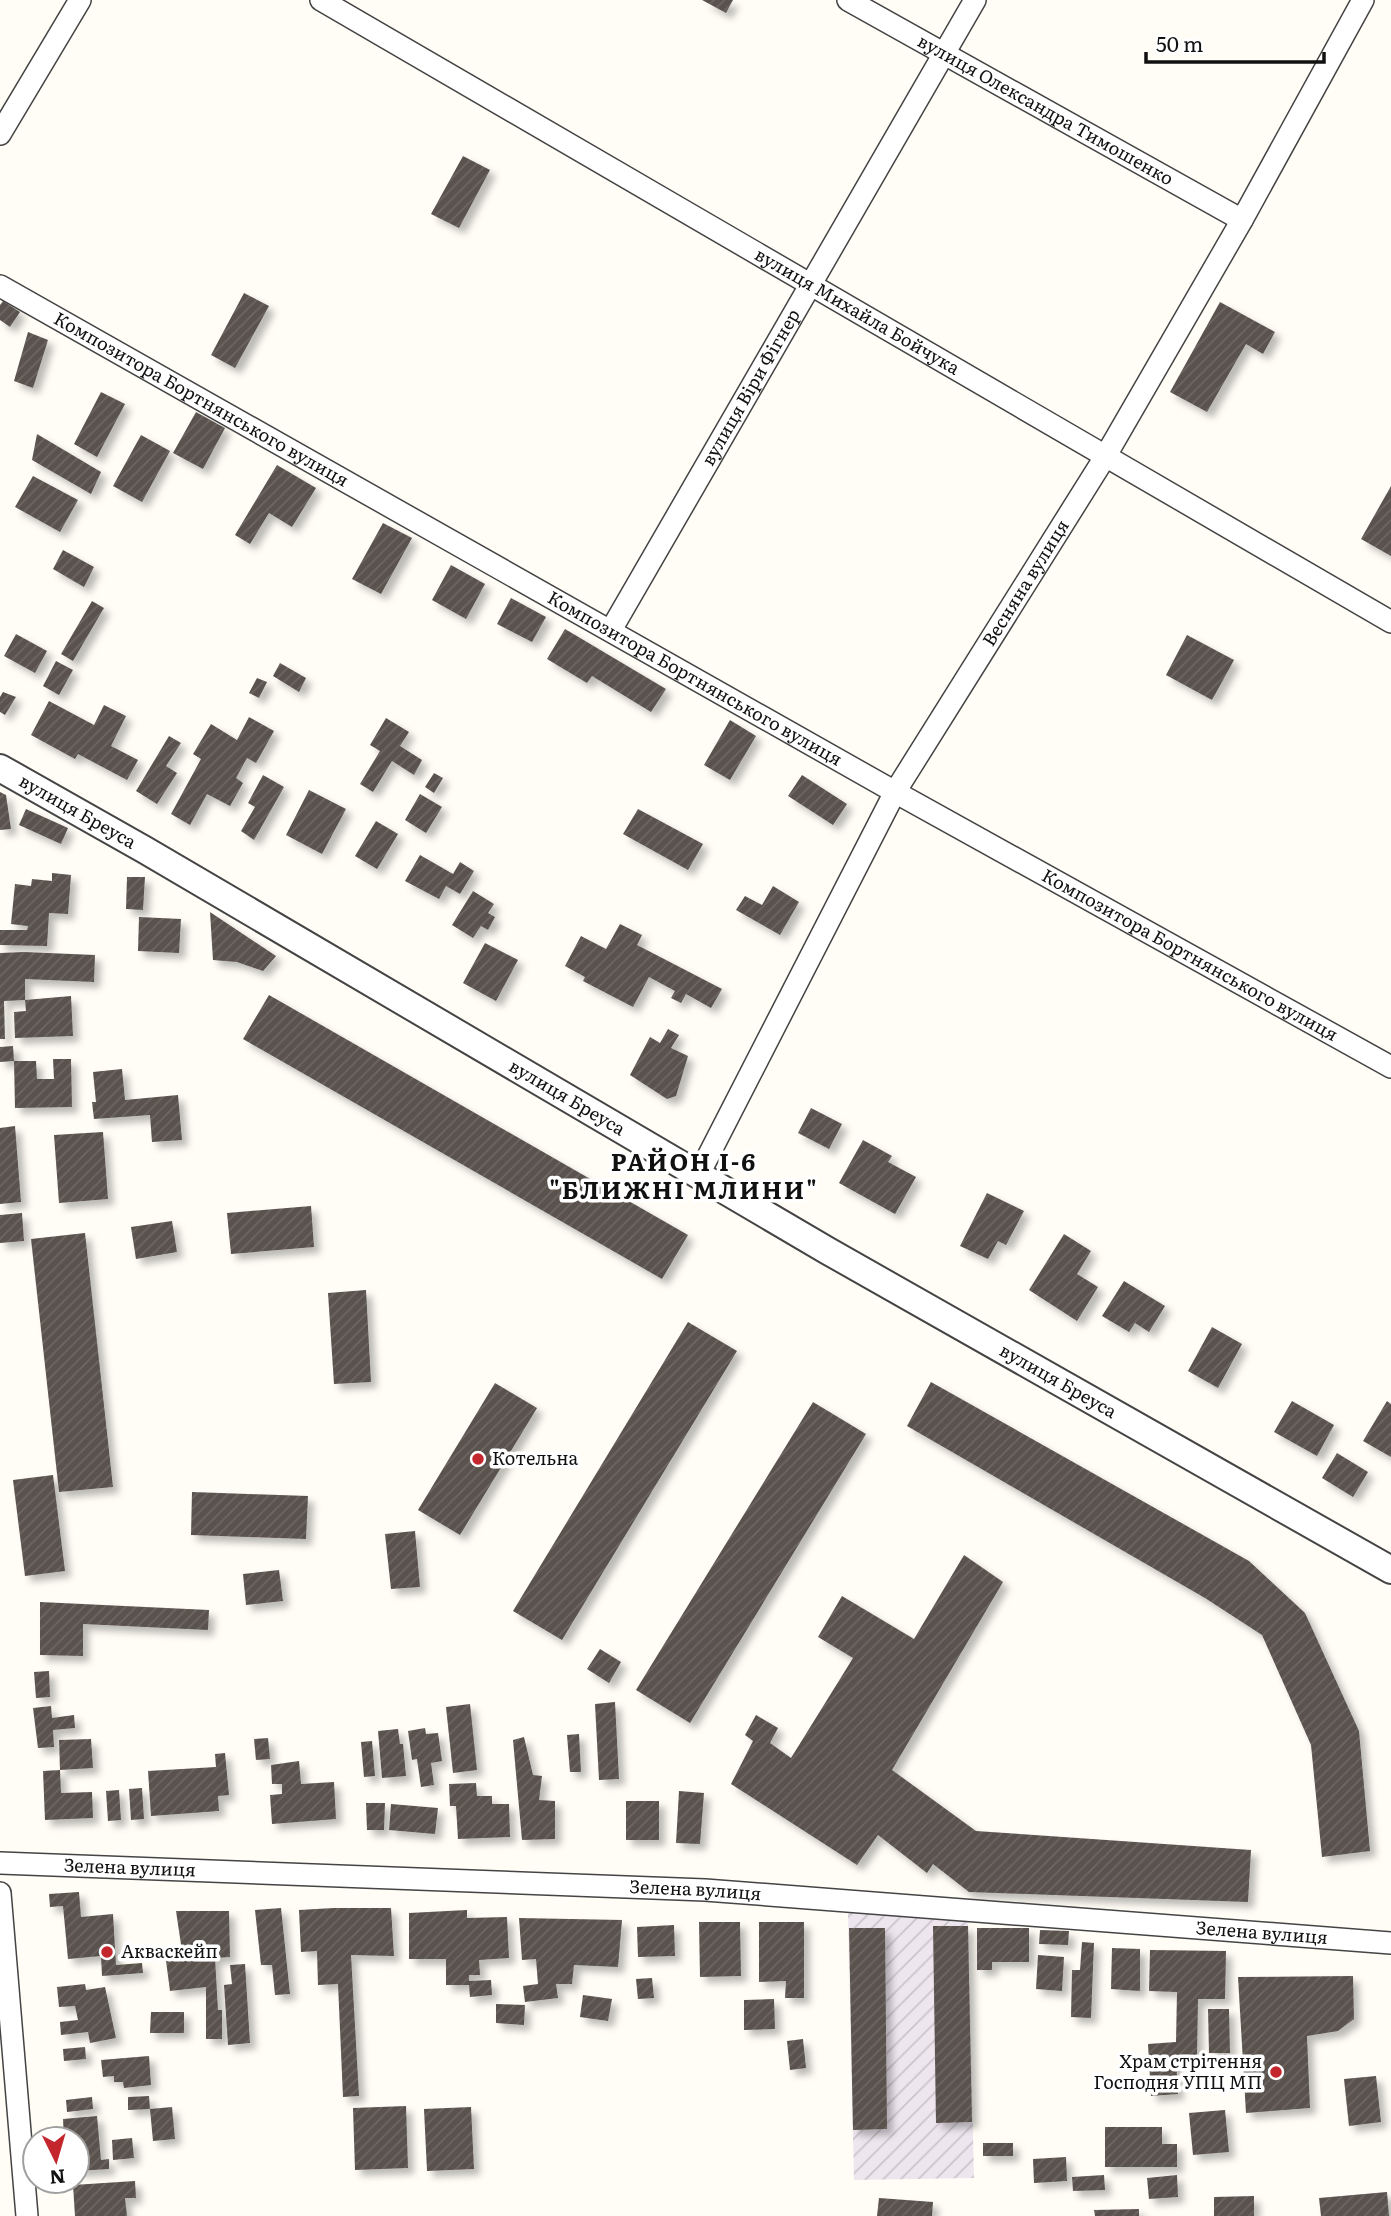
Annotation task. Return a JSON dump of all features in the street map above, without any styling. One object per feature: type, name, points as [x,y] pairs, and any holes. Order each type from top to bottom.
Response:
[{"type":"street","points":[[0,134],[80,0]]},
{"type":"street","name":"вулиця Михайла Бойчука","points":[[321,0],[1391,622]]},
{"type":"street","name":"вулиця Олександра Тимошенко","points":[[848,0],[1242,220]]},
{"type":"street","name":"вулиця Віри Фігнер","points":[[611,630],[975,0]]},
{"type":"street","name":"Весняна вулиця","points":[[699,1174],[895,792],[1105,457],[1242,220],[1363,0]]},
{"type":"street","name":"Композитора Бортнянського вулиця","points":[[0,286],[895,792],[1391,1067]]},
{"type":"street","name":"вулиця Бреуса","points":[[0,768],[145,850],[828,1251],[1391,1570]]},
{"type":"street","name":"Зелена вулиця","points":[[0,1863],[705,1890],[1391,1943]]},
{"type":"street","points":[[0,1893],[27,2216]]},
{"type":"shaded area","points":[[848,1911],[968,1916],[974,2178],[854,2180]]},
{"type":"building","points":[[702,0],[733,0],[726,13]]},
{"type":"building","points":[[463,156],[490,170],[459,228],[431,214]]},
{"type":"building","points":[[244,293],[269,306],[235,368],[211,355]]},
{"type":"building","points":[[3,301],[20,312],[10,327],[0,320],[0,305]]},
{"type":"building","points":[[1220,302],[1275,332],[1263,354],[1246,344],[1207,412],[1170,392]]},
{"type":"building","points":[[28,332],[48,340],[33,388],[14,381]]},
{"type":"building","points":[[101,392],[125,404],[97,457],[74,444]]},
{"type":"building","points":[[196,412],[225,428],[203,469],[173,453]]},
{"type":"building","points":[[37,434],[101,472],[91,494],[32,460]]},
{"type":"building","points":[[141,435],[170,451],[142,502],[113,486]]},
{"type":"building","points":[[277,465],[316,488],[292,527],[269,513],[250,544],[235,535]]},
{"type":"building","points":[[33,476],[78,500],[60,532],[15,507]]},
{"type":"building","points":[[1391,486],[1391,556],[1361,539]]},
{"type":"building","points":[[383,523],[412,538],[381,594],[352,579]]},
{"type":"building","points":[[63,550],[94,567],[84,587],[53,569]]},
{"type":"building","points":[[451,565],[485,584],[466,619],[432,600]]},
{"type":"building","points":[[511,598],[546,617],[532,642],[497,624]]},
{"type":"building","points":[[92,601],[104,608],[73,661],[61,654]]},
{"type":"building","points":[[565,629],[666,689],[651,712],[592,676],[587,683],[547,659]]},
{"type":"building","points":[[16,634],[47,651],[35,673],[4,656]]},
{"type":"building","points":[[1187,635],[1234,660],[1212,700],[1166,675]]},
{"type":"building","points":[[56,661],[73,670],[59,695],[43,686]]},
{"type":"building","points":[[280,663],[306,678],[299,692],[273,676]]},
{"type":"building","points":[[257,678],[267,682],[259,698],[249,693]]},
{"type":"building","points":[[3,692],[16,697],[5,715],[0,712],[0,697]]},
{"type":"building","points":[[49,701],[94,725],[104,705],[126,716],[111,746],[138,760],[127,780],[78,754],[75,759],[31,735]]},
{"type":"building","points":[[249,717],[274,731],[256,763],[247,758],[236,778],[243,783],[230,806],[207,794],[190,825],[171,814],[201,759],[193,754],[211,724],[237,740]]},
{"type":"building","points":[[386,718],[409,732],[400,746],[422,760],[414,775],[392,761],[373,792],[360,784],[380,751],[370,745]]},
{"type":"building","points":[[730,720],[756,736],[730,780],[704,765]]},
{"type":"building","points":[[169,736],[181,743],[166,766],[177,773],[157,804],[136,791]]},
{"type":"building","points":[[434,773],[443,778],[434,793],[425,787]]},
{"type":"building","points":[[263,775],[284,787],[254,840],[241,831],[255,807],[248,803]]},
{"type":"building","points":[[802,775],[847,804],[833,825],[788,796]]},
{"type":"building","points":[[309,790],[346,809],[322,854],[286,835]]},
{"type":"building","points":[[0,792],[6,795],[11,829],[0,830]]},
{"type":"building","points":[[420,794],[442,807],[426,833],[405,820]]},
{"type":"building","points":[[26,809],[68,828],[61,844],[19,825]]},
{"type":"building","points":[[638,809],[703,844],[688,870],[623,834]]},
{"type":"building","points":[[376,821],[398,834],[377,869],[355,856]]},
{"type":"building","points":[[420,855],[453,874],[460,862],[474,871],[460,894],[446,886],[439,899],[405,881]]},
{"type":"building","points":[[52,873],[71,875],[68,914],[49,913],[47,946],[0,945],[0,930],[27,930],[28,926],[11,924],[15,884],[31,886],[32,879],[52,881]]},
{"type":"building","points":[[127,877],[145,877],[143,910],[126,909]]},
{"type":"building","points":[[773,886],[799,902],[780,935],[736,910],[745,896],[762,905]]},
{"type":"building","points":[[473,891],[494,904],[488,913],[495,917],[488,930],[481,926],[473,938],[452,925]]},
{"type":"building","points":[[210,912],[276,956],[263,971],[237,962],[213,960]]},
{"type":"building","points":[[139,917],[181,919],[179,953],[138,951]]},
{"type":"building","points":[[620,924],[642,935],[637,945],[722,989],[711,1008],[686,994],[681,1003],[671,998],[675,991],[649,977],[633,1007],[583,981],[585,977],[565,966],[581,936],[606,949]]},
{"type":"building","points":[[485,943],[518,960],[496,1001],[463,983]]},
{"type":"building","points":[[0,953],[95,955],[94,982],[25,979],[25,1000],[4,1001],[5,1039],[0,1039]]},
{"type":"building","points":[[269,995],[688,1235],[662,1279],[243,1039]]},
{"type":"building","points":[[71,996],[73,1036],[15,1038],[14,1012],[26,1011],[25,1000]]},
{"type":"building","points":[[668,1029],[679,1035],[671,1048],[688,1056],[676,1096],[667,1099],[630,1075],[650,1037],[660,1043]]},
{"type":"building","points":[[13,1046],[14,1061],[0,1062],[0,1047]]},
{"type":"building","points":[[53,1059],[71,1059],[72,1107],[15,1108],[14,1061],[36,1061],[37,1079],[54,1079]]},
{"type":"building","points":[[122,1069],[125,1100],[178,1095],[182,1140],[152,1142],[150,1115],[94,1119],[92,1102],[96,1102],[93,1072]]},
{"type":"building","points":[[811,1108],[842,1124],[829,1149],[798,1133]]},
{"type":"building","points":[[15,1126],[21,1202],[0,1204],[0,1128]]},
{"type":"building","points":[[103,1132],[108,1199],[59,1203],[54,1135]]},
{"type":"building","points":[[863,1140],[892,1156],[888,1162],[916,1177],[895,1214],[839,1183]]},
{"type":"building","points":[[987,1193],[1024,1211],[1006,1245],[998,1241],[988,1259],[960,1246]]},
{"type":"building","points":[[311,1206],[314,1247],[231,1254],[227,1213]]},
{"type":"building","points":[[22,1213],[24,1241],[0,1243],[0,1215]]},
{"type":"building","points":[[172,1221],[177,1252],[136,1259],[131,1227]]},
{"type":"building","points":[[85,1233],[113,1487],[59,1492],[31,1239]]},
{"type":"building","points":[[1064,1234],[1091,1251],[1077,1274],[1098,1287],[1077,1321],[1029,1290]]},
{"type":"building","points":[[1124,1281],[1165,1306],[1149,1332],[1135,1323],[1129,1332],[1102,1316]]},
{"type":"building","points":[[366,1290],[371,1382],[334,1384],[328,1293]]},
{"type":"building","points":[[688,1322],[737,1351],[562,1640],[513,1611]]},
{"type":"building","points":[[1212,1327],[1242,1344],[1218,1388],[1188,1371]]},
{"type":"building","points":[[931,1382],[1249,1561],[1305,1613],[1359,1731],[1370,1851],[1322,1857],[1311,1745],[1262,1635],[1205,1598],[907,1426]]},
{"type":"building","name":"Котельна","points":[[495,1383],[537,1408],[460,1535],[418,1510]]},
{"type":"building","points":[[1292,1401],[1334,1425],[1317,1456],[1274,1432]]},
{"type":"building","points":[[1387,1401],[1391,1404],[1391,1457],[1363,1441]]},
{"type":"building","points":[[813,1402],[866,1434],[690,1723],[636,1690]]},
{"type":"building","points":[[1337,1453],[1368,1472],[1353,1497],[1322,1478]]},
{"type":"building","points":[[53,1475],[65,1571],[25,1576],[13,1480]]},
{"type":"building","points":[[192,1492],[308,1496],[306,1539],[191,1535]]},
{"type":"building","points":[[415,1531],[420,1587],[391,1589],[385,1534]]},
{"type":"building","points":[[964,1555],[1003,1582],[892,1770],[976,1831],[1251,1850],[1248,1902],[969,1892],[933,1864],[927,1873],[878,1835],[857,1865],[731,1784],[753,1741],[745,1735],[756,1715],[778,1728],[770,1743],[791,1758],[853,1658],[818,1637],[842,1596],[914,1639]]},
{"type":"building","points":[[279,1570],[283,1601],[246,1605],[243,1574]]},
{"type":"building","points":[[40,1602],[209,1610],[208,1630],[83,1624],[83,1656],[40,1655]]},
{"type":"building","points":[[600,1649],[621,1662],[609,1683],[587,1669]]},
{"type":"building","points":[[49,1671],[50,1697],[36,1698],[34,1672]]},
{"type":"building","points":[[615,1702],[619,1779],[599,1780],[595,1704]]},
{"type":"building","points":[[470,1704],[477,1770],[453,1773],[446,1707]]},
{"type":"building","points":[[51,1706],[52,1718],[74,1715],[75,1728],[53,1730],[54,1747],[38,1748],[33,1708]]},
{"type":"building","points":[[425,1728],[426,1734],[438,1733],[442,1761],[431,1763],[434,1785],[421,1787],[417,1759],[412,1760],[408,1731]]},
{"type":"building","points":[[398,1729],[400,1744],[403,1744],[406,1776],[382,1778],[378,1731]]},
{"type":"building","points":[[579,1734],[581,1772],[570,1772],[567,1735]]},
{"type":"building","points":[[524,1737],[533,1775],[542,1776],[539,1800],[555,1801],[555,1839],[522,1840],[513,1740]]},
{"type":"building","points":[[268,1738],[270,1759],[256,1760],[254,1739]]},
{"type":"building","points":[[91,1739],[93,1768],[60,1770],[59,1740]]},
{"type":"building","points":[[372,1741],[375,1776],[364,1777],[361,1742]]},
{"type":"building","points":[[225,1753],[229,1795],[218,1796],[219,1811],[151,1816],[148,1771],[216,1767],[215,1754]]},
{"type":"building","points":[[299,1761],[301,1784],[334,1782],[336,1819],[272,1824],[270,1795],[282,1794],[282,1784],[272,1784],[271,1765]]},
{"type":"building","points":[[60,1770],[61,1793],[92,1792],[93,1818],[45,1820],[43,1771]]},
{"type":"building","points":[[476,1783],[477,1796],[492,1796],[492,1804],[509,1804],[510,1837],[458,1839],[456,1806],[450,1806],[449,1784]]},
{"type":"building","points":[[142,1788],[144,1819],[131,1820],[129,1789]]},
{"type":"building","points":[[119,1790],[121,1820],[108,1821],[106,1791]]},
{"type":"building","points":[[679,1791],[704,1793],[700,1844],[676,1843]]},
{"type":"building","points":[[626,1801],[659,1801],[659,1840],[626,1840]]},
{"type":"building","points":[[366,1803],[385,1803],[384,1830],[367,1830]]},
{"type":"building","points":[[391,1804],[438,1808],[435,1834],[389,1830]]},
{"type":"building","points":[[79,1892],[81,1917],[113,1914],[116,1965],[142,1963],[143,1973],[102,1976],[101,1956],[68,1959],[63,1906],[50,1907],[49,1894]]},
{"type":"building","points":[[281,1908],[290,1994],[275,1995],[272,1965],[261,1965],[255,1910]]},
{"type":"building","points":[[391,1908],[394,1956],[351,1955],[359,2096],[343,2097],[338,1984],[318,1985],[317,1951],[301,1952],[299,1910]]},
{"type":"building","points":[[467,1910],[467,1918],[507,1917],[509,1958],[479,1960],[480,1975],[469,1975],[469,1981],[491,1980],[492,1995],[470,1997],[469,1985],[446,1985],[446,1959],[409,1959],[409,1913]]},
{"type":"building","points":[[176,1911],[229,1911],[230,1957],[215,1958],[218,2010],[222,2010],[222,2039],[206,2039],[206,1987],[170,1991],[165,1953],[182,1951]]},
{"type":"building","points":[[519,1918],[622,1920],[618,1967],[574,1965],[572,1984],[556,1984],[558,1998],[525,2002],[523,1986],[538,1984],[536,1959],[522,1960]]},
{"type":"building","points":[[699,1922],[740,1922],[741,1976],[700,1977]]},
{"type":"building","points":[[759,1922],[804,1922],[804,1998],[785,1998],[786,1981],[759,1982]]},
{"type":"building","points":[[674,1925],[675,1956],[638,1957],[637,1927]]},
{"type":"building","points":[[933,1926],[968,1926],[972,2122],[936,2123]]},
{"type":"building","points":[[849,1928],[885,1928],[887,2129],[853,2130]]},
{"type":"building","points":[[977,1928],[1029,1928],[1029,1962],[992,1962],[992,1970],[977,1970]]},
{"type":"building","points":[[1040,1930],[1069,1931],[1068,1945],[1039,1944]]},
{"type":"building","points":[[1082,1942],[1094,1943],[1091,2018],[1071,2017],[1072,1970],[1080,1970]]},
{"type":"building","points":[[1112,1948],[1140,1949],[1140,1991],[1111,1989]]},
{"type":"building","points":[[1150,1950],[1226,1951],[1225,1999],[1198,1999],[1197,2058],[1176,2058],[1178,2094],[1151,2096],[1148,2044],[1176,2042],[1177,1992],[1149,1991]]},
{"type":"building","points":[[1038,1955],[1064,1957],[1062,1991],[1036,1989]]},
{"type":"building","points":[[245,1964],[250,2043],[228,2045],[224,1985],[232,1984],[230,1965]]},
{"type":"building","name":"Храм стрітення Господня УПЦ МП","points":[[1353,1976],[1354,2019],[1338,2031],[1307,2036],[1310,2108],[1246,2113],[1238,1977]]},
{"type":"building","points":[[652,1978],[654,1998],[638,1999],[636,1979]]},
{"type":"building","points":[[85,1984],[86,1990],[105,1987],[116,2038],[90,2043],[88,2032],[61,2035],[60,2022],[78,2020],[75,2006],[59,2007],[57,1987]]},
{"type":"building","points":[[583,1995],[612,1999],[608,2021],[580,2017]]},
{"type":"building","points":[[774,1999],[775,2029],[744,2030],[744,2000]]},
{"type":"building","points":[[496,2004],[525,2005],[524,2025],[496,2023]]},
{"type":"building","points":[[1208,2009],[1229,2009],[1230,2053],[1209,2053]]},
{"type":"building","points":[[151,2012],[184,2012],[184,2033],[150,2033]]},
{"type":"building","points":[[803,2039],[806,2068],[790,2070],[787,2041]]},
{"type":"building","points":[[85,2047],[86,2059],[64,2061],[63,2049]]},
{"type":"building","points":[[149,2056],[151,2085],[124,2088],[123,2082],[114,2082],[114,2076],[103,2077],[101,2060]]},
{"type":"building","points":[[1376,2076],[1381,2122],[1349,2126],[1344,2079]]},
{"type":"building","points":[[149,2096],[150,2109],[128,2110],[128,2097]]},
{"type":"building","points":[[92,2097],[93,2109],[67,2112],[66,2100]]},
{"type":"building","points":[[406,2106],[408,2168],[355,2170],[353,2108]]},
{"type":"building","points":[[172,2107],[175,2139],[153,2141],[150,2109]]},
{"type":"building","points":[[471,2107],[474,2169],[427,2171],[424,2109]]},
{"type":"building","points":[[1225,2110],[1229,2152],[1193,2155],[1189,2113]]},
{"type":"building","points":[[97,2116],[101,2160],[109,2159],[109,2169],[91,2170],[91,2125],[63,2125],[63,2119]]},
{"type":"building","points":[[1105,2127],[1162,2127],[1162,2144],[1177,2144],[1177,2167],[1105,2167]]},
{"type":"building","points":[[132,2138],[134,2158],[113,2160],[112,2140]]},
{"type":"building","points":[[983,2143],[1013,2143],[1013,2156],[983,2156]]},
{"type":"building","points":[[1066,2157],[1067,2181],[1034,2183],[1033,2159]]},
{"type":"building","points":[[1104,2175],[1105,2190],[1073,2191],[1072,2177]]},
{"type":"building","points":[[1177,2175],[1178,2197],[1149,2199],[1147,2178]]},
{"type":"building","points":[[135,2181],[136,2198],[125,2198],[127,2216],[75,2216],[74,2195],[91,2195],[91,2184]]},
{"type":"building","points":[[1387,2192],[1389,2216],[1321,2216],[1319,2198]]},
{"type":"building","points":[[1254,2196],[1254,2216],[1214,2216],[1214,2197]]},
{"type":"building","points":[[879,2198],[933,2202],[932,2216],[877,2216]]},
{"type":"building","points":[[1139,2209],[1139,2216],[1095,2216],[1094,2210]]},
{"type":"place","name":"Котельна","points":[[478,1459]]},
{"type":"place","name":"Акваскейп","points":[[107,1952]]},
{"type":"place","name":"Храм стрітення Господня УПЦ МП","points":[[1276,2072]]},
{"type":"district","name":"РАЙОН І-6 \"БЛИЖНІ МЛИНИ\"","points":[[684,1177]]}]
